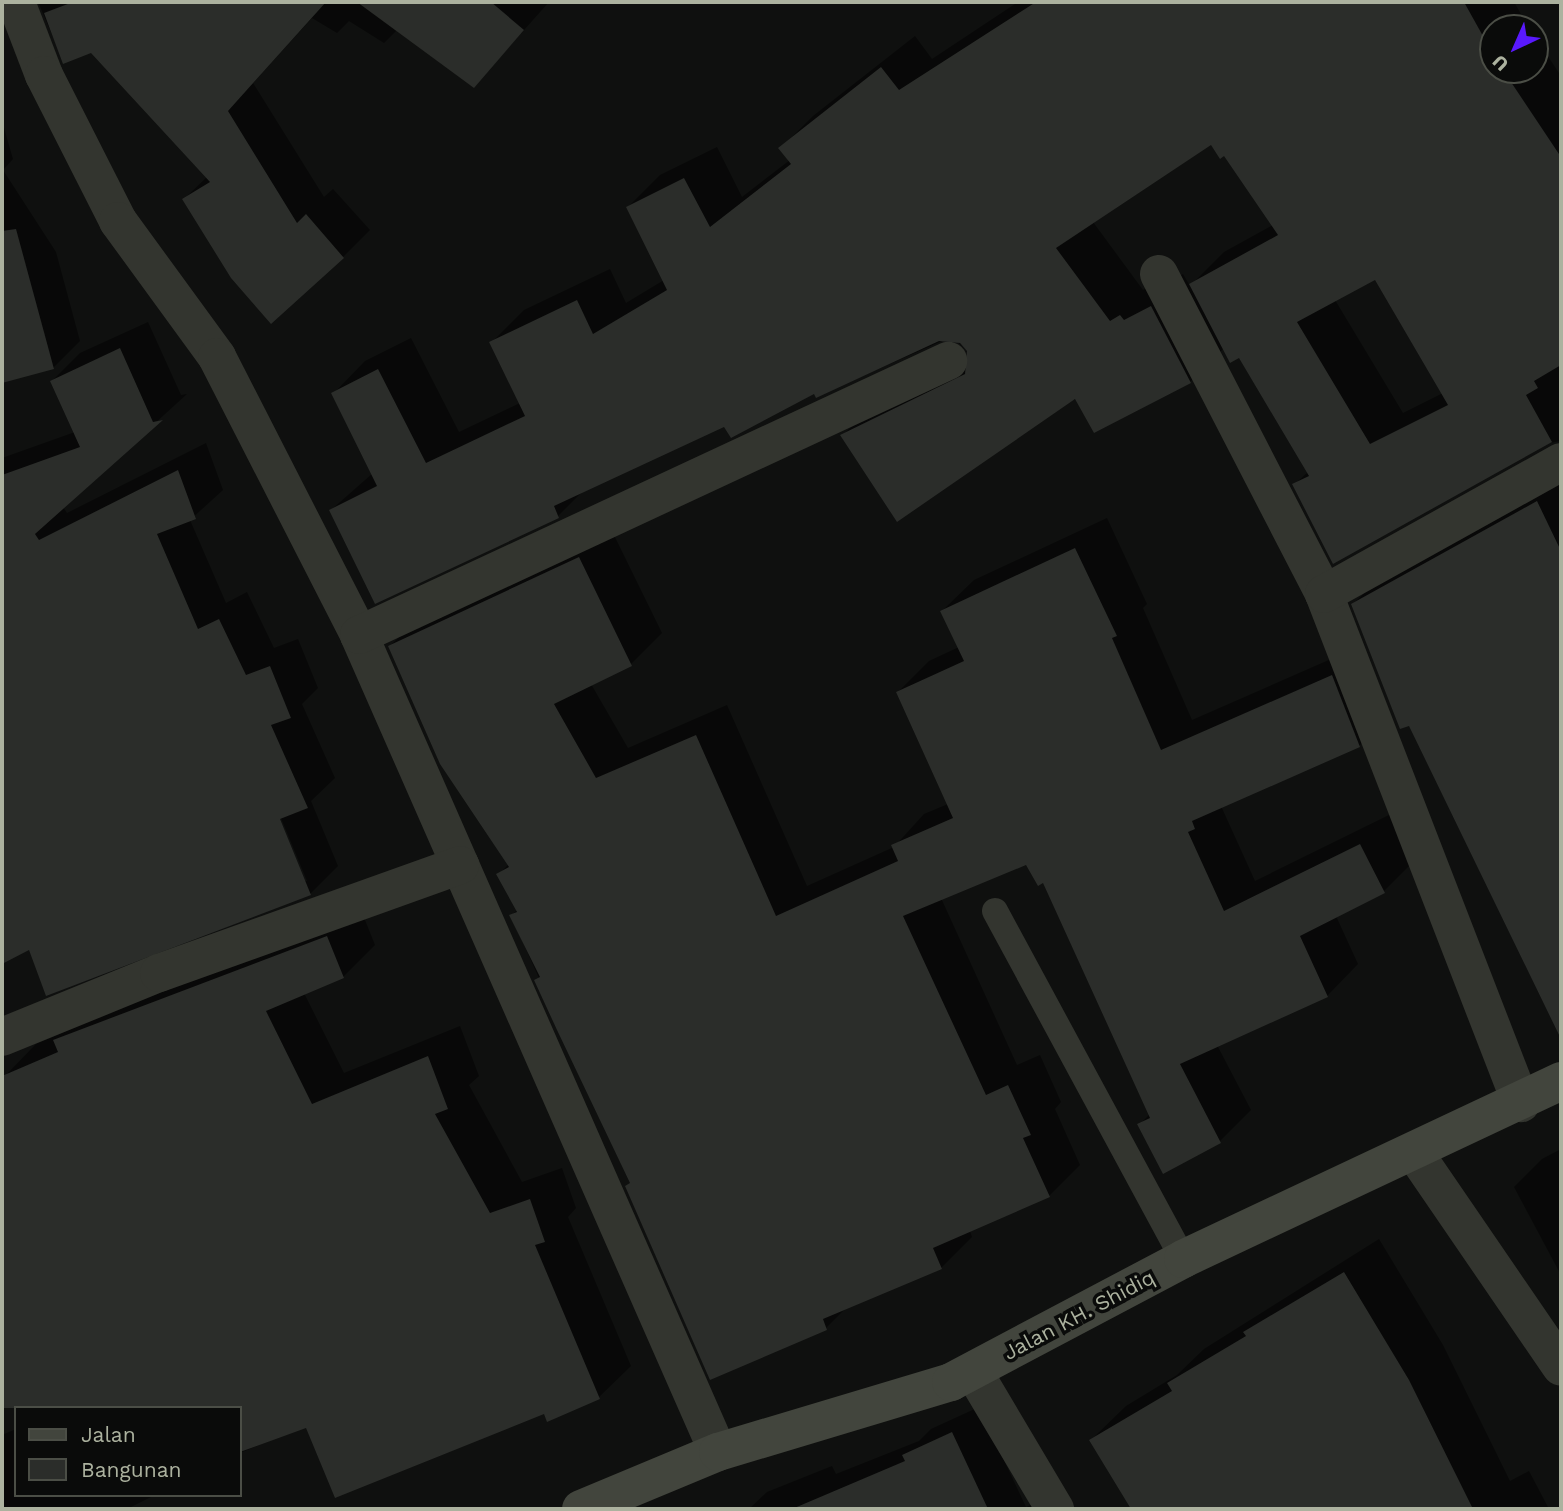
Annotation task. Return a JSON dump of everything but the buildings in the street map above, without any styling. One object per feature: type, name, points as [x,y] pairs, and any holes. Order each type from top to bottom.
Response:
[{"type":"main road","name":"Jalan KH. Shidiq","points":[[581,1509],[718,1452],[951,1382],[1183,1259],[1521,1103],[1561,1081]]},
{"type":"street","points":[[16,2],[44,75],[118,221],[217,357],[359,635],[718,1452]]},
{"type":"street","points":[[1159,274],[1324,594],[1521,1103]]},
{"type":"street","points":[[359,635],[948,361]]},
{"type":"street","points":[[1324,594],[1561,462]]},
{"type":"street","points":[[2,1037],[159,973],[460,865]]},
{"type":"street","points":[[1414,1152],[1561,1367]]},
{"type":"street","points":[[973,1371],[1055,1509]]},
{"type":"lane","points":[[995,911],[1183,1259]]}]
